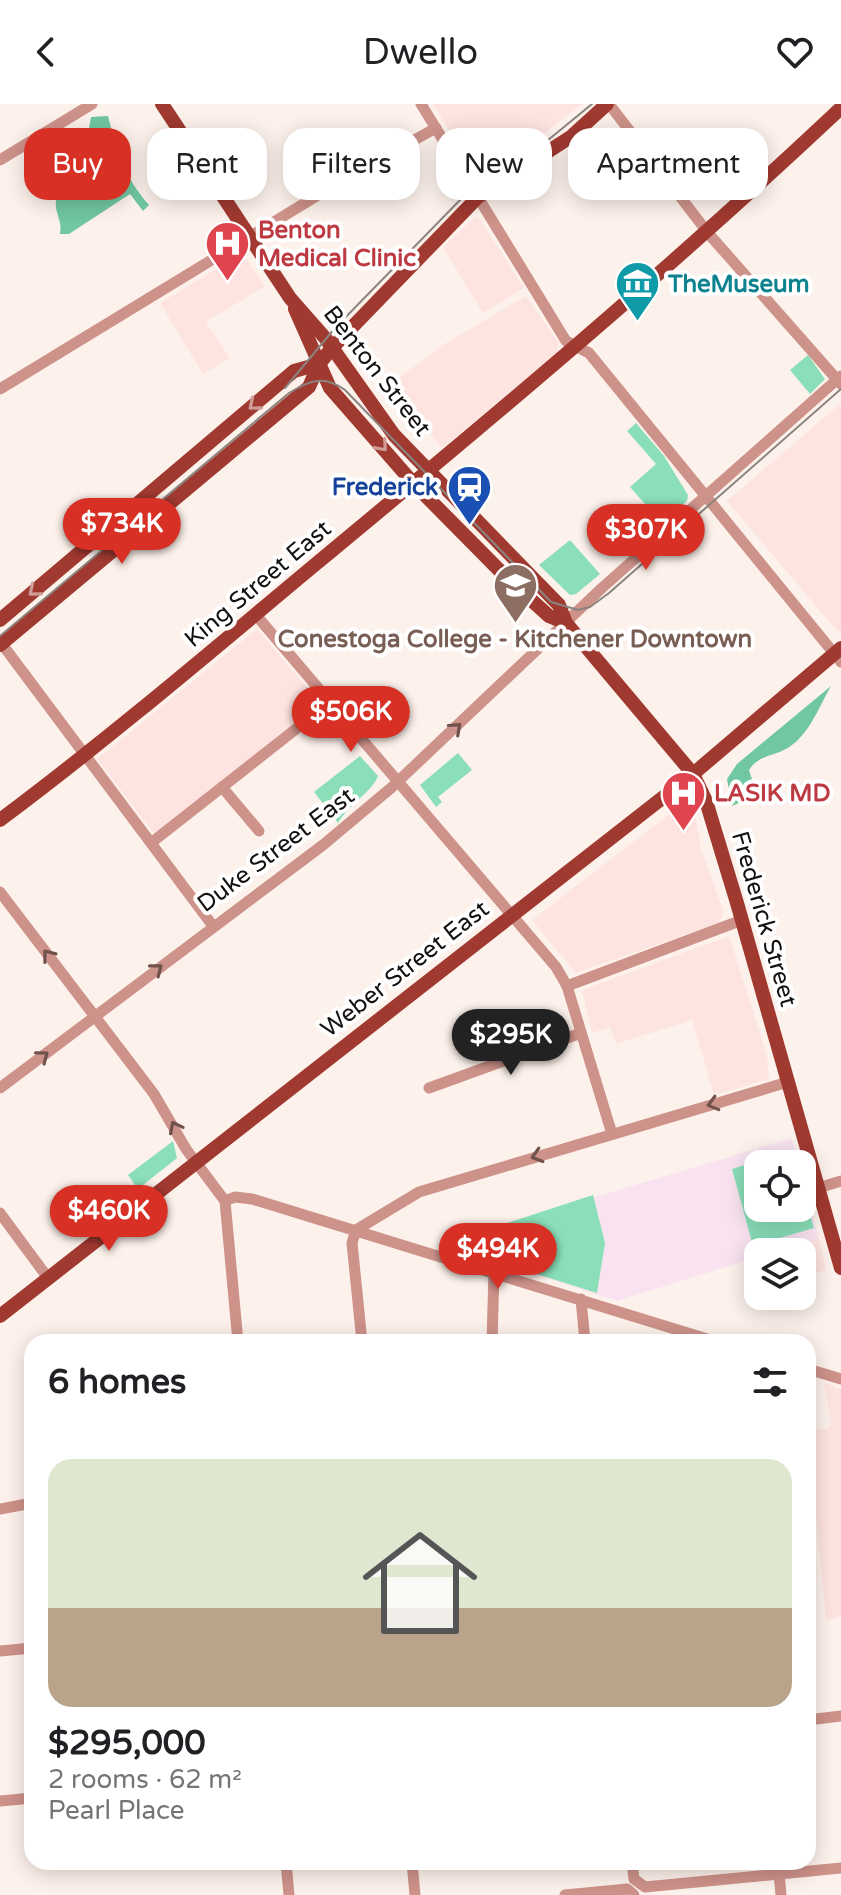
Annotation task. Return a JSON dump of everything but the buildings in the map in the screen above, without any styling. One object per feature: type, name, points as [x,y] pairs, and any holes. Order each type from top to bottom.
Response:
[{"type":"main road","name":"Benton Street","points":[[162,104],[290,298],[332,348],[394,435],[430,471]]},
{"type":"main road","points":[[552,149],[572,136],[608,104]]},
{"type":"main road","name":"King Street East","points":[[0,820],[86,756],[578,347],[708,233],[841,108]]},
{"type":"main road","points":[[1,645],[309,387],[319,364],[332,348],[475,200]]},
{"type":"main road","name":"Benton Street","points":[[290,298],[330,388],[414,484]]},
{"type":"main road","points":[[0,620],[294,371],[319,364]]},
{"type":"main road","points":[[309,387],[330,388]]},
{"type":"main road","name":"Frederick Street","points":[[430,471],[549,594],[561,608],[566,623],[693,774],[706,801],[742,920],[841,1268]]},
{"type":"main road","name":"Frederick Street","points":[[414,484],[510,581],[549,616],[566,623]]},
{"type":"main road","name":"Weber Street East","points":[[0,1316],[693,774],[839,655]]},
{"type":"street","points":[[0,160],[92,104]]},
{"type":"street","points":[[0,389],[407,142],[436,128],[421,104]]},
{"type":"street","points":[[608,104],[708,233],[840,380]]},
{"type":"street","points":[[480,200],[566,341],[589,353],[704,497],[839,655]]},
{"type":"street","name":"Duke Street East","points":[[0,1088],[326,842],[399,781],[704,497],[840,380]]},
{"type":"street","points":[[256,615],[512,914],[567,986],[612,1134]]},
{"type":"street","points":[[1,645],[213,926]]},
{"type":"street","points":[[151,843],[329,703]]},
{"type":"street","points":[[222,787],[259,831]]},
{"type":"street","points":[[0,892],[154,1094],[195,1161],[225,1201],[237,1334]]},
{"type":"street","points":[[567,986],[742,920]]},
{"type":"street","points":[[429,1088],[581,1033]]},
{"type":"street","points":[[361,1334],[352,1243],[356,1230],[409,1195],[788,1082]]},
{"type":"street","points":[[818,1188],[841,1181]]},
{"type":"street","points":[[225,1201],[235,1197],[252,1199],[692,1334]]},
{"type":"street","points":[[0,1213],[48,1278]]},
{"type":"street","points":[[492,1334],[494,1272]]},
{"type":"street","points":[[581,1299],[584,1334]]},
{"type":"street","points":[[816,1371],[841,1379]]},
{"type":"street","points":[[0,1509],[24,1504]]},
{"type":"street","points":[[0,1651],[24,1649]]},
{"type":"street","points":[[816,1719],[841,1716]]},
{"type":"street","points":[[0,1801],[24,1799]]},
{"type":"street","points":[[816,1868],[841,1868]]},
{"type":"street","points":[[287,1870],[289,1895]]},
{"type":"street","points":[[413,1870],[415,1895]]},
{"type":"street","points":[[633,1870],[635,1891]]},
{"type":"street","points":[[565,1895],[627,1889],[635,1891],[765,1870]]},
{"type":"street","points":[[778,1870],[781,1895]]},
{"type":"shaded area","points":[[433,104],[582,104],[552,128],[447,128]]},
{"type":"shaded area","points":[[475,217],[480,219],[524,288],[483,313],[443,247]]},
{"type":"shaded area","points":[[242,253],[265,286],[206,322],[230,358],[203,374],[160,303]]},
{"type":"shaded area","points":[[526,296],[559,343],[557,353],[442,448],[389,385],[446,343]]},
{"type":"shaded area","points":[[841,403],[841,631],[837,631],[727,501]]},
{"type":"shaded area","points":[[257,629],[322,705],[155,835],[97,759]]},
{"type":"shaded area","points":[[676,809],[690,809],[695,815],[701,849],[723,910],[722,917],[718,923],[576,973],[532,920]]},
{"type":"shaded area","points":[[729,936],[767,1055],[769,1079],[714,1095],[692,1020],[616,1044],[610,1027],[592,1033],[582,990]]},
{"type":"shaded area","points":[[792,1138],[795,1150],[752,1150]]},
{"type":"shaded area","points":[[744,1152],[744,1222],[815,1222],[819,1238],[744,1238],[744,1261],[617,1301],[489,1259],[498,1226]]},
{"type":"shaded area","points":[[819,1238],[826,1270],[816,1273],[816,1239]]},
{"type":"shaded area","points":[[824,1383],[841,1389],[841,1616],[826,1621],[816,1515],[816,1430],[828,1429],[831,1423]]},
{"type":"green space","points":[[108,116],[111,128],[89,128],[91,117]]},
{"type":"green space","points":[[131,179],[149,205],[143,211],[131,195]]},
{"type":"green space","points":[[56,200],[121,200],[69,234],[60,234]]},
{"type":"green space","points":[[808,355],[825,379],[810,394],[790,370]]},
{"type":"green space","points":[[636,423],[664,456],[688,495],[687,501],[662,523],[630,487],[656,464],[627,431]]},
{"type":"green space","points":[[570,540],[600,574],[576,594],[570,595],[539,565]]},
{"type":"green space","points":[[831,686],[798,740],[758,761],[749,770],[757,795],[732,806],[727,779],[737,764]]},
{"type":"green space","points":[[458,753],[472,770],[438,797],[442,802],[436,807],[420,785]]},
{"type":"green space","points":[[360,756],[378,776],[371,788],[338,823],[314,792]]},
{"type":"green space","points":[[173,1141],[177,1158],[138,1189],[128,1175]]},
{"type":"green space","points":[[744,1165],[744,1213],[732,1169]]},
{"type":"green space","points":[[593,1195],[605,1243],[597,1293],[489,1259],[498,1226]]},
{"type":"green space","points":[[746,1222],[812,1222],[814,1228],[780,1238],[751,1238]]},
{"type":"tram line","points":[[285,388],[335,328],[462,198],[542,145],[592,104]]},
{"type":"tram line","points":[[0,636],[289,393],[310,382],[330,382],[345,390],[551,602],[578,610],[590,607],[609,593],[841,389]]},
{"type":"place","name":"Benton Medical Clinic","points":[[227,283]]},
{"type":"place","name":"TheMuseum","points":[[637,323]]},
{"type":"place","name":"Frederick","points":[[469,526]]},
{"type":"place","name":"Conestoga College - Kitchener Downtown","points":[[515,624]]},
{"type":"place","name":"LASIK MD","points":[[683,832]]}]
